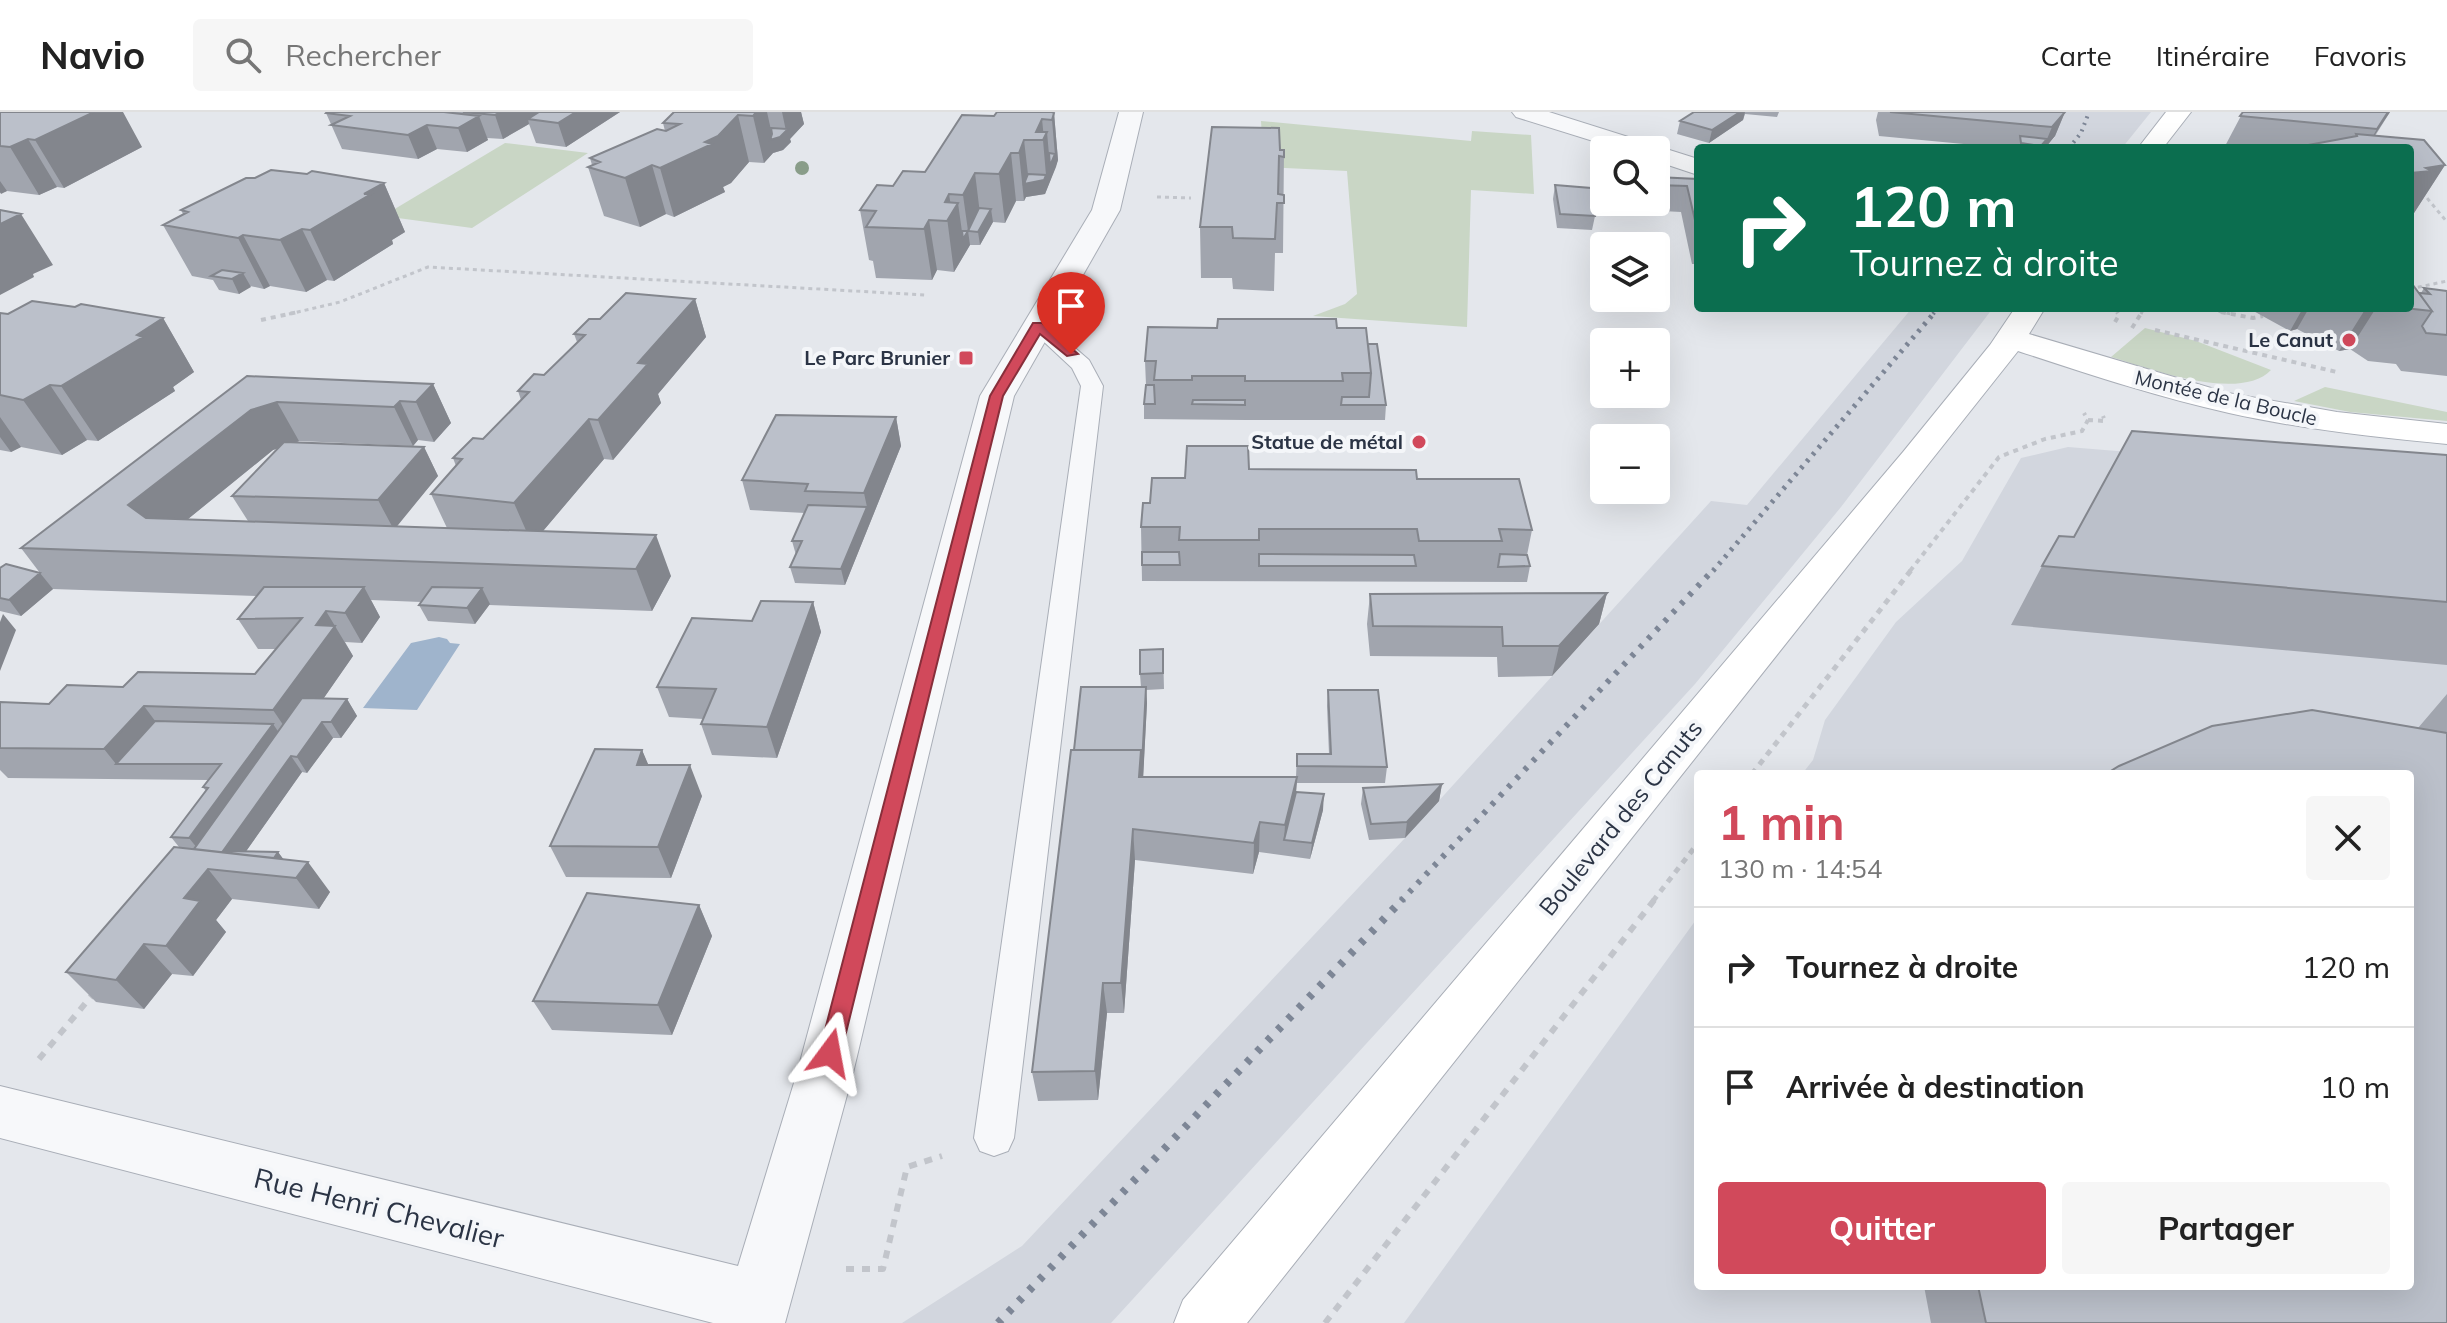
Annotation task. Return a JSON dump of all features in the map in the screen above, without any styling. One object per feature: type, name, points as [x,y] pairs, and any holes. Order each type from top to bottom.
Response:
[{"type":"main road","points":[[2153,144],[2179,112]]},
{"type":"main road","name":"Boulevard des Canuts","points":[[1206,1323],[1915,459],[2027,312]]},
{"type":"main road","name":"Montée de la Boucle","points":[[2010,338],[2106,370],[2249,407],[2359,426],[2447,434]]},
{"type":"street","points":[[755,1313],[825,1073],[997,396],[1106,210],[1131,112]]},
{"type":"street","points":[[1524,112],[1602,136]]},
{"type":"street","points":[[1670,158],[1694,166]]},
{"type":"street","name":"Rue Henri Chevalier","points":[[0,1112],[755,1313]]},
{"type":"lane","points":[[994,1138],[1092,386],[1081,365],[1038,326]]},
{"type":"path","points":[[2420,189],[2447,222]]},
{"type":"path","points":[[1148,197],[1191,198]]},
{"type":"path","points":[[261,320],[340,302],[428,267],[925,295]]},
{"type":"path","points":[[2414,288],[2447,281]]},
{"type":"path","points":[[2134,325],[2142,312]]},
{"type":"path","points":[[2223,312],[2253,318],[2263,316]]},
{"type":"path","points":[[2115,322],[2349,375]]},
{"type":"path","points":[[1755,770],[1999,457],[2045,439],[2082,431],[2088,420],[2079,407]]},
{"type":"path","points":[[1325,1323],[1694,848]]},
{"type":"path","points":[[37,1062],[98,989]]},
{"type":"path","points":[[846,1269],[883,1269],[902,1191]]},
{"type":"shaded area","points":[[2037,112],[2151,112],[2125,144],[2049,144],[2055,137],[2017,133]]},
{"type":"shaded area","points":[[1909,312],[1990,312],[1841,507],[1695,684],[1111,1323],[902,1323],[1022,1246],[1405,838],[1711,501],[1747,505]]},
{"type":"shaded area","points":[[2068,447],[2447,478],[2447,1323],[1404,1323],[1694,923],[1694,1290],[2414,1290],[2414,770],[1805,770],[1813,760],[1825,720],[1896,622],[1962,561],[2021,458]]},
{"type":"green space","points":[[1261,121],[1471,141],[1472,131],[1531,135],[1534,194],[1471,190],[1467,327],[1313,316],[1345,304],[1357,294],[1347,171],[1264,167]]},
{"type":"green space","points":[[505,143],[588,153],[472,228],[383,216]]},
{"type":"green space","points":[[2145,328],[2196,341],[2271,370],[2257,379],[2217,383],[2170,375],[2111,357]]},
{"type":"green space","points":[[2325,387],[2447,412],[2447,421],[2350,412],[2294,401]]},
{"type":"water","points":[[439,637],[460,644],[417,710],[363,708],[411,643]]},
{"type":"building","points":[[0,112],[94,112],[35,140],[28,139],[10,147],[0,146]]},
{"type":"building","points":[[327,112],[444,112],[479,116],[458,128],[427,125],[408,135],[331,125],[350,116]]},
{"type":"building","points":[[463,112],[501,112],[495,115]]},
{"type":"building","points":[[539,112],[576,112],[558,123],[528,119]]},
{"type":"building","points":[[674,112],[756,112],[753,116],[738,115],[718,136],[705,142],[712,144],[660,168],[652,165],[625,178],[588,167],[600,162],[590,158],[657,129],[666,131],[680,124],[663,123]]},
{"type":"building","points":[[997,112],[1054,113],[1052,120],[1042,119],[1036,132],[1047,132],[1043,140],[1024,140],[1019,153],[1011,153],[999,174],[975,173],[963,195],[949,194],[945,202],[958,203],[947,221],[929,220],[924,229],[866,227],[876,211],[860,210],[877,185],[893,186],[903,171],[925,172],[962,115],[994,116]]},
{"type":"building","points":[[1694,112],[1740,112],[1712,130],[1680,121]]},
{"type":"building","points":[[1890,112],[2065,112],[2052,127]]},
{"type":"building","points":[[2243,112],[2388,112],[2377,129],[2240,116]]},
{"type":"building","points":[[1212,127],[1279,128],[1280,150],[1284,150],[1284,157],[1279,156],[1278,194],[1284,195],[1284,203],[1277,203],[1275,239],[1233,238],[1232,227],[1200,227]]},
{"type":"building","points":[[771,128],[788,129],[780,137],[770,140]]},
{"type":"building","points":[[2020,136],[2047,139],[2043,144],[2021,143]]},
{"type":"building","points":[[2357,136],[2424,140],[2445,165],[2426,168],[2432,171],[2414,173],[2414,144],[2314,144]]},
{"type":"building","points":[[271,170],[307,174],[312,171],[384,183],[310,230],[302,229],[280,240],[243,235],[238,238],[163,225],[188,212],[181,210],[246,178],[255,178]]},
{"type":"building","points":[[1028,174],[1046,175],[1044,180],[1024,184]]},
{"type":"building","points":[[1670,178],[1694,179],[1694,216],[1687,186],[1670,185]]},
{"type":"building","points":[[1555,185],[1590,188],[1590,216],[1560,214]]},
{"type":"building","points":[[979,208],[991,209],[978,232],[968,231]]},
{"type":"building","points":[[0,210],[21,214],[0,224]]},
{"type":"building","points":[[222,270],[243,273],[232,279],[211,276]]},
{"type":"building","points":[[2414,286],[2432,311],[2414,309]]},
{"type":"building","points":[[2424,288],[2447,291],[2447,335],[2426,333],[2422,326],[2432,311],[2419,293],[2430,294]]},
{"type":"building","points":[[626,293],[695,299],[638,363],[648,364],[598,420],[589,419],[514,503],[431,494],[462,459],[453,458],[473,438],[483,439],[529,392],[518,391],[534,374],[544,375],[585,335],[574,334],[589,319],[600,319]]},
{"type":"building","points":[[32,301],[75,307],[81,304],[163,318],[137,335],[143,337],[61,386],[50,385],[23,400],[0,395],[0,313],[8,314]]},
{"type":"building","points":[[1218,319],[1336,319],[1337,328],[1366,328],[1371,373],[1342,373],[1343,381],[1245,381],[1245,376],[1154,380],[1156,361],[1145,361],[1148,327],[1217,328]]},
{"type":"building","points":[[1368,344],[1377,344],[1386,405],[1341,405],[1342,397],[1369,397],[1371,373]]},
{"type":"building","points":[[247,376],[433,384],[416,402],[400,401],[394,407],[277,402],[251,410],[128,505],[146,518],[656,535],[636,569],[21,548]]},
{"type":"building","points":[[1146,385],[1154,385],[1155,404],[1144,404]]},
{"type":"building","points":[[1193,400],[1245,400],[1245,405],[1192,404]]},
{"type":"building","points":[[776,415],[896,417],[864,493],[805,491],[808,484],[742,480]]},
{"type":"building","points":[[2132,431],[2447,455],[2447,602],[2042,566],[2059,536],[2074,537]]},
{"type":"building","points":[[284,442],[424,447],[378,500],[232,496]]},
{"type":"building","points":[[1187,446],[1248,446],[1249,469],[1416,470],[1417,479],[1519,479],[1532,530],[1499,529],[1502,541],[1419,541],[1417,529],[1259,529],[1259,540],[1179,540],[1180,527],[1141,527],[1143,503],[1150,503],[1152,478],[1185,478]]},
{"type":"building","points":[[808,505],[867,507],[841,569],[790,567],[802,541],[792,541]]},
{"type":"building","points":[[1142,552],[1179,552],[1180,565],[1142,565]]},
{"type":"building","points":[[1259,554],[1414,555],[1416,566],[1259,566]]},
{"type":"building","points":[[1500,554],[1527,555],[1530,566],[1498,567]]},
{"type":"building","points":[[6,564],[40,573],[9,600],[0,598],[0,568]]},
{"type":"building","points":[[264,587],[364,587],[345,613],[326,611],[316,625],[335,626],[273,710],[144,706],[104,749],[0,748],[0,702],[49,704],[67,685],[123,687],[138,672],[255,674],[302,618],[238,619]]},
{"type":"building","points":[[432,587],[482,588],[467,608],[419,605]]},
{"type":"building","points":[[1607,593],[1559,646],[1503,646],[1502,627],[1373,626],[1370,594]]},
{"type":"building","points":[[761,601],[813,602],[767,727],[701,724],[716,689],[657,687],[692,618],[752,621]]},
{"type":"building","points":[[1163,649],[1163,673],[1140,674],[1140,650]]},
{"type":"building","points":[[1081,687],[1146,687],[1142,765],[1141,750],[1074,750]]},
{"type":"building","points":[[1328,690],[1378,690],[1387,767],[1297,766],[1297,754],[1331,754]]},
{"type":"building","points":[[302,698],[347,699],[331,722],[322,722],[297,757],[291,756],[223,851],[278,852],[274,858],[194,849]]},
{"type":"building","points":[[2312,710],[2447,733],[2447,1323],[1986,1323],[1979,1290],[2414,1290],[2414,770],[2112,770],[2212,726]]},
{"type":"building","points":[[155,721],[273,724],[189,838],[171,837],[208,788],[203,787],[221,764],[116,764]]},
{"type":"building","points":[[595,749],[642,750],[637,765],[690,765],[658,847],[550,846]]},
{"type":"building","points":[[1071,750],[1141,750],[1139,777],[1297,777],[1285,825],[1260,822],[1254,843],[1133,829],[1121,983],[1103,983],[1095,1071],[1032,1072]]},
{"type":"building","points":[[1442,784],[1407,822],[1371,824],[1363,788]]},
{"type":"building","points":[[1296,792],[1324,794],[1312,843],[1284,840]]},
{"type":"building","points":[[174,847],[308,862],[296,878],[208,869],[184,898],[200,901],[166,946],[144,944],[116,980],[66,972]]},
{"type":"building","points":[[587,893],[699,905],[658,1005],[533,1001]]},
{"type":"railway","points":[[2072,144],[2081,133],[2089,112]]},
{"type":"railway","points":[[1713,571],[1935,312]]},
{"type":"railway","points":[[1401,901],[1714,569]]},
{"type":"railway","points":[[998,1323],[1403,899]]},
{"type":"place","name":"Le Canut","points":[[2349,340]]},
{"type":"place","name":"Le Parc Brunier","points":[[966,358]]},
{"type":"place","name":"Statue de métal","points":[[1419,442]]},
{"type":"route","points":[[830,1053],[997,396],[1038,326],[1071,354]]}]
